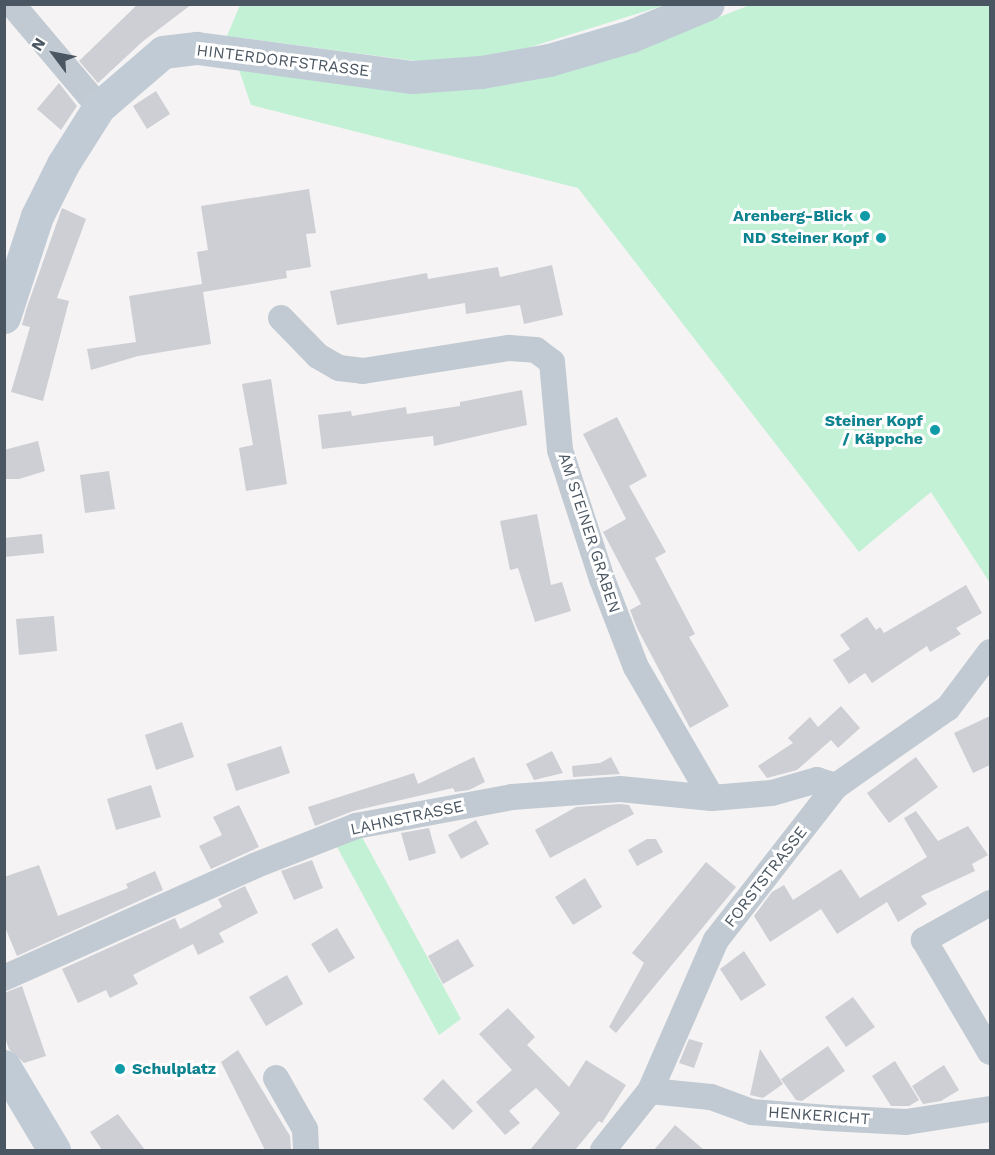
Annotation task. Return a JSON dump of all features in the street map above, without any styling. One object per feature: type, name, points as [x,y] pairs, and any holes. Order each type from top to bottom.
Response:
[{"type":"street","points":[[12,4],[99,107]]},
{"type":"street","name":"HINTERDORFSTRASSE","points":[[4,317],[10,275],[63,164],[99,107],[163,52],[197,48],[412,77],[481,72],[549,60],[631,36],[708,4]]},
{"type":"street","name":"AM STEINER GRABEN","points":[[281,318],[318,356],[339,368],[363,371],[509,348],[536,350],[552,362],[560,450],[602,579],[636,667],[712,798]]},
{"type":"street","name":"FORSTSTRASSE","points":[[603,1150],[650,1091],[716,939],[836,786],[948,708],[990,652]]},
{"type":"street","name":"LAHNSTRASSE","points":[[4,978],[255,866],[356,826],[513,797],[620,789],[712,798],[772,793],[817,780],[836,786]]},
{"type":"street","points":[[990,903],[924,940],[990,1052]]},
{"type":"street","points":[[276,1078],[305,1129],[306,1150]]},
{"type":"street","points":[[7,1082],[54,1150]]},
{"type":"street","name":"HENKERICHT","points":[[650,1091],[711,1097],[752,1112],[828,1118],[906,1122],[990,1109]]},
{"type":"green space","points":[[240,5],[665,5],[527,48],[470,59],[416,61],[227,36]]},
{"type":"green space","points":[[750,5],[990,5],[990,583],[931,492],[859,552],[578,188],[251,105],[237,64],[396,90],[638,49]]},
{"type":"green space","points":[[356,826],[461,1019],[439,1035],[331,836]]},
{"type":"building","points":[[138,4],[192,4],[142,42],[98,83],[79,61]]},
{"type":"building","points":[[59,83],[77,106],[61,130],[37,109]]},
{"type":"building","points":[[156,91],[170,114],[147,129],[133,106]]},
{"type":"building","points":[[309,189],[316,233],[306,234],[311,267],[286,271],[287,278],[203,292],[211,344],[138,356],[91,370],[87,349],[136,342],[129,296],[202,284],[197,252],[208,250],[201,206]]},
{"type":"building","points":[[62,208],[86,219],[57,298],[69,301],[43,401],[11,392],[30,327],[22,325],[26,310]]},
{"type":"building","points":[[552,265],[563,315],[524,324],[520,305],[466,314],[465,303],[337,325],[330,291],[427,273],[428,279],[498,267],[500,277]]},
{"type":"building","points":[[271,379],[287,484],[246,491],[239,448],[253,445],[242,384]]},
{"type":"building","points":[[522,390],[527,425],[434,446],[433,436],[322,449],[318,415],[351,411],[352,416],[406,407],[407,414],[460,406],[460,402]]},
{"type":"building","points":[[617,417],[647,476],[629,486],[666,552],[655,558],[695,634],[689,637],[729,706],[690,728],[637,628],[630,610],[641,604],[603,532],[626,519],[583,434]]},
{"type":"building","points":[[38,441],[45,471],[19,479],[4,479],[4,450]]},
{"type":"building","points":[[109,471],[115,509],[85,513],[80,475]]},
{"type":"building","points":[[537,514],[551,585],[562,582],[571,611],[535,622],[518,568],[510,570],[500,521]]},
{"type":"building","points":[[42,534],[44,553],[4,557],[4,538]]},
{"type":"building","points":[[966,585],[982,613],[956,628],[961,634],[930,652],[927,646],[872,683],[865,673],[849,684],[833,660],[850,649],[840,635],[867,617],[876,630],[880,627],[884,633]]},
{"type":"building","points":[[54,616],[57,651],[19,655],[16,619]]},
{"type":"building","points":[[841,706],[860,728],[838,748],[831,740],[797,770],[767,778],[758,766],[793,743],[788,738],[810,717],[818,727]]},
{"type":"building","points":[[990,716],[990,765],[973,773],[954,733]]},
{"type":"building","points":[[182,722],[194,757],[156,770],[145,735]]},
{"type":"building","points":[[281,746],[290,773],[236,791],[227,764]]},
{"type":"building","points":[[552,751],[563,773],[534,780],[526,764]]},
{"type":"building","points":[[474,757],[485,782],[469,790],[455,792],[453,788],[353,811],[315,826],[308,807],[414,773],[418,784]]},
{"type":"building","points":[[611,757],[620,774],[573,777],[572,766],[600,763]]},
{"type":"building","points":[[916,757],[938,787],[889,823],[867,793]]},
{"type":"building","points":[[151,785],[161,817],[116,830],[107,799]]},
{"type":"building","points":[[239,805],[259,847],[211,869],[199,846],[222,835],[213,817]]},
{"type":"building","points":[[629,805],[634,814],[550,858],[535,830],[576,807]]},
{"type":"building","points":[[916,811],[938,841],[968,826],[988,855],[972,864],[975,871],[921,896],[927,904],[898,922],[887,902],[837,934],[821,909],[770,942],[754,916],[772,892],[784,885],[793,900],[841,869],[860,898],[927,857],[904,818]]},
{"type":"building","points":[[476,820],[489,844],[461,859],[448,835]]},
{"type":"building","points":[[429,828],[436,853],[409,861],[401,833]]},
{"type":"building","points":[[647,839],[656,839],[663,852],[637,866],[628,850]]},
{"type":"building","points":[[312,860],[323,888],[294,900],[281,871]]},
{"type":"building","points":[[706,862],[736,887],[616,1033],[609,1027],[644,963],[632,953]]},
{"type":"building","points":[[39,865],[58,916],[128,888],[126,884],[155,871],[163,890],[17,956],[4,925],[4,877]]},
{"type":"building","points":[[585,878],[602,907],[573,925],[555,897]]},
{"type":"building","points":[[245,886],[258,913],[219,933],[224,942],[198,955],[193,944],[133,975],[138,984],[110,998],[106,990],[78,1003],[62,969],[175,918],[180,929],[222,907],[218,899]]},
{"type":"building","points":[[337,928],[355,958],[329,973],[311,944]]},
{"type":"building","points":[[458,939],[474,966],[443,984],[428,956]]},
{"type":"building","points":[[744,951],[766,985],[741,1001],[720,969]]},
{"type":"building","points":[[287,975],[303,1004],[266,1026],[249,997]]},
{"type":"building","points":[[22,986],[46,1056],[24,1063],[9,1049],[4,1035],[4,993]]},
{"type":"building","points":[[853,997],[875,1027],[846,1047],[825,1017]]},
{"type":"building","points":[[508,1008],[535,1037],[527,1045],[569,1087],[586,1060],[626,1085],[602,1123],[599,1121],[575,1150],[530,1150],[560,1113],[536,1088],[509,1111],[520,1123],[505,1135],[476,1102],[512,1070],[479,1034]]},
{"type":"building","points":[[689,1039],[703,1043],[694,1068],[679,1063]]},
{"type":"building","points":[[828,1046],[845,1071],[802,1101],[796,1100],[781,1079]]},
{"type":"building","points":[[760,1049],[783,1084],[763,1098],[750,1095]]},
{"type":"building","points":[[238,1050],[290,1136],[291,1150],[265,1150],[221,1062]]},
{"type":"building","points":[[895,1061],[919,1100],[909,1106],[891,1106],[872,1076]]},
{"type":"building","points":[[944,1065],[959,1090],[941,1101],[923,1104],[912,1086]]},
{"type":"building","points":[[443,1079],[473,1111],[453,1130],[423,1099]]},
{"type":"building","points":[[118,1114],[145,1150],[102,1150],[90,1132]]},
{"type":"building","points":[[675,1125],[704,1150],[654,1150]]},
{"type":"place","name":"Arenberg-Blick","points":[[865,216]]},
{"type":"place","name":"ND Steiner Kopf","points":[[881,238]]},
{"type":"place","name":"Steiner Kopf / Käppche","points":[[935,430]]},
{"type":"place","name":"Schulplatz","points":[[120,1069]]}]
